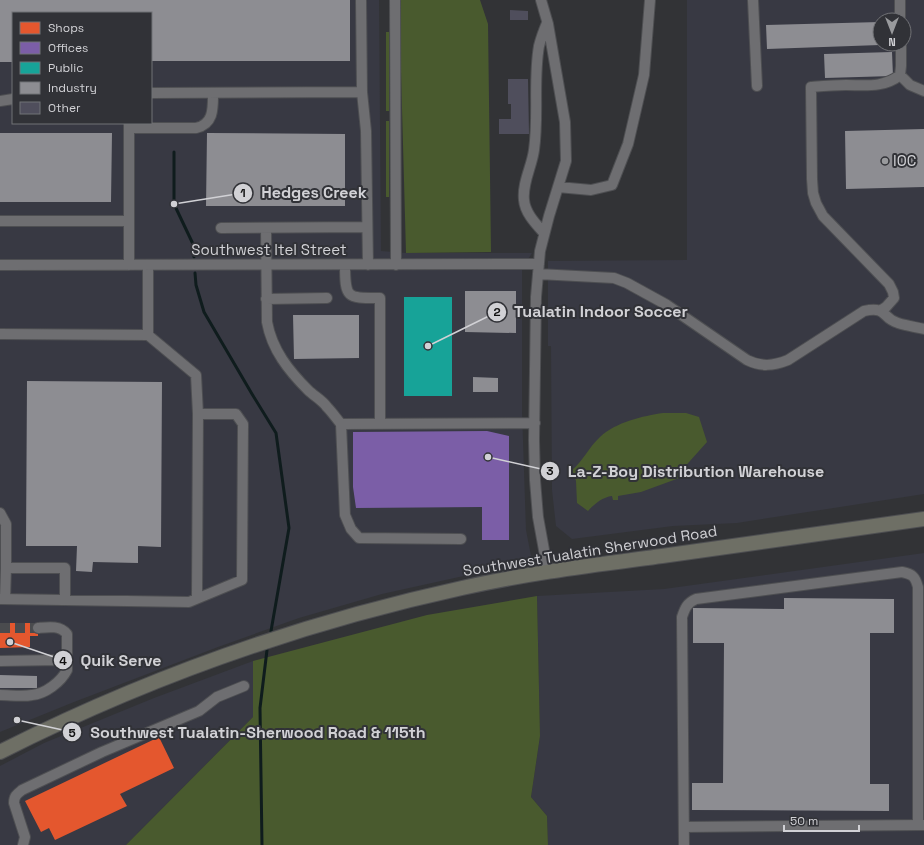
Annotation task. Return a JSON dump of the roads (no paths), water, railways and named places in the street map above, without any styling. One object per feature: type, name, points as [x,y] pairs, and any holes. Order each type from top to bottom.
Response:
[{"type":"highway","name":"Southwest Tualatin Sherwood Road","points":[[0,752],[123,694],[240,650],[301,630],[382,608],[462,588],[548,572],[924,519]]},
{"type":"street","points":[[361,0],[362,92],[366,131],[368,265]]},
{"type":"street","points":[[395,0],[396,265]]},
{"type":"street","points":[[541,0],[547,21],[565,122],[566,161],[544,233],[540,251],[538,274],[534,423],[535,480],[538,517],[548,572]]},
{"type":"street","points":[[558,187],[591,190],[612,184],[628,144],[644,75],[650,0]]},
{"type":"street","points":[[753,0],[757,86]]},
{"type":"street","points":[[900,0],[900,12]]},
{"type":"street","points":[[544,233],[534,223],[526,210],[524,192],[534,150],[539,46],[547,21]]},
{"type":"street","points":[[880,311],[894,298],[889,284],[823,216],[813,192],[811,87],[884,84],[894,80],[900,75],[901,52]]},
{"type":"street","points":[[900,75],[910,85],[924,91]]},
{"type":"street","points":[[152,93],[362,92]]},
{"type":"street","points":[[129,265],[129,125],[196,128],[204,126],[209,120],[212,109],[213,93]]},
{"type":"street","points":[[0,101],[12,99]]},
{"type":"street","points":[[0,221],[129,221]]},
{"type":"street","points":[[221,228],[367,228]]},
{"type":"street","points":[[266,228],[266,299],[269,335],[277,352],[291,372],[326,406],[341,424],[345,514],[351,529],[359,538],[461,539]]},
{"type":"street","name":"Southwest Itel Street","points":[[0,265],[539,264]]},
{"type":"street","points":[[148,265],[148,335]]},
{"type":"street","points":[[345,265],[345,286],[348,293],[355,297],[380,298],[380,423]]},
{"type":"street","points":[[538,274],[614,278],[628,283],[667,305],[747,360],[757,365],[777,364],[782,362],[813,345],[864,312],[874,310],[880,311],[891,320],[924,328]]},
{"type":"street","points":[[266,299],[327,298]]},
{"type":"street","points":[[0,334],[148,335],[196,375],[198,414],[197,598]]},
{"type":"street","points":[[0,513],[6,524],[6,568],[3,599],[189,602],[242,580],[243,424],[236,414],[198,414]]},
{"type":"street","points":[[341,424],[534,423]]},
{"type":"street","points":[[6,568],[65,568],[65,600]]},
{"type":"street","points":[[684,827],[921,825],[918,586],[916,578],[910,573],[902,572],[696,599],[689,602],[684,609],[682,617],[684,845]]},
{"type":"street","points":[[0,695],[32,695],[40,693],[59,682],[67,670],[67,634],[65,631],[55,627],[38,628]]},
{"type":"street","points":[[0,661],[59,660],[64,664],[67,670]]},
{"type":"street","points":[[23,845],[25,837],[14,803],[14,798],[17,793],[102,752],[200,711],[217,698],[244,686]]},
{"type":"waterway","points":[[174,152],[174,204],[193,244],[194,257]]},
{"type":"waterway","points":[[195,273],[196,285],[204,312],[276,433],[289,528],[271,631]]},
{"type":"waterway","points":[[262,845],[260,708],[267,650]]},
{"type":"tunnel","points":[[0,628],[38,628]]},
{"type":"place","name":"IOC","points":[[885,161]]},
{"type":"place","name":"Hedges Creek","points":[[174,204]]},
{"type":"place","name":"Tualatin Indoor Soccer","points":[[428,346]]},
{"type":"place","name":"La-Z-Boy Distribution Warehouse","points":[[488,457]]},
{"type":"place","name":"Quik Serve","points":[[10,642]]},
{"type":"place","name":"Southwest Tualatin-Sherwood Road & 115th","points":[[17,720]]}]
